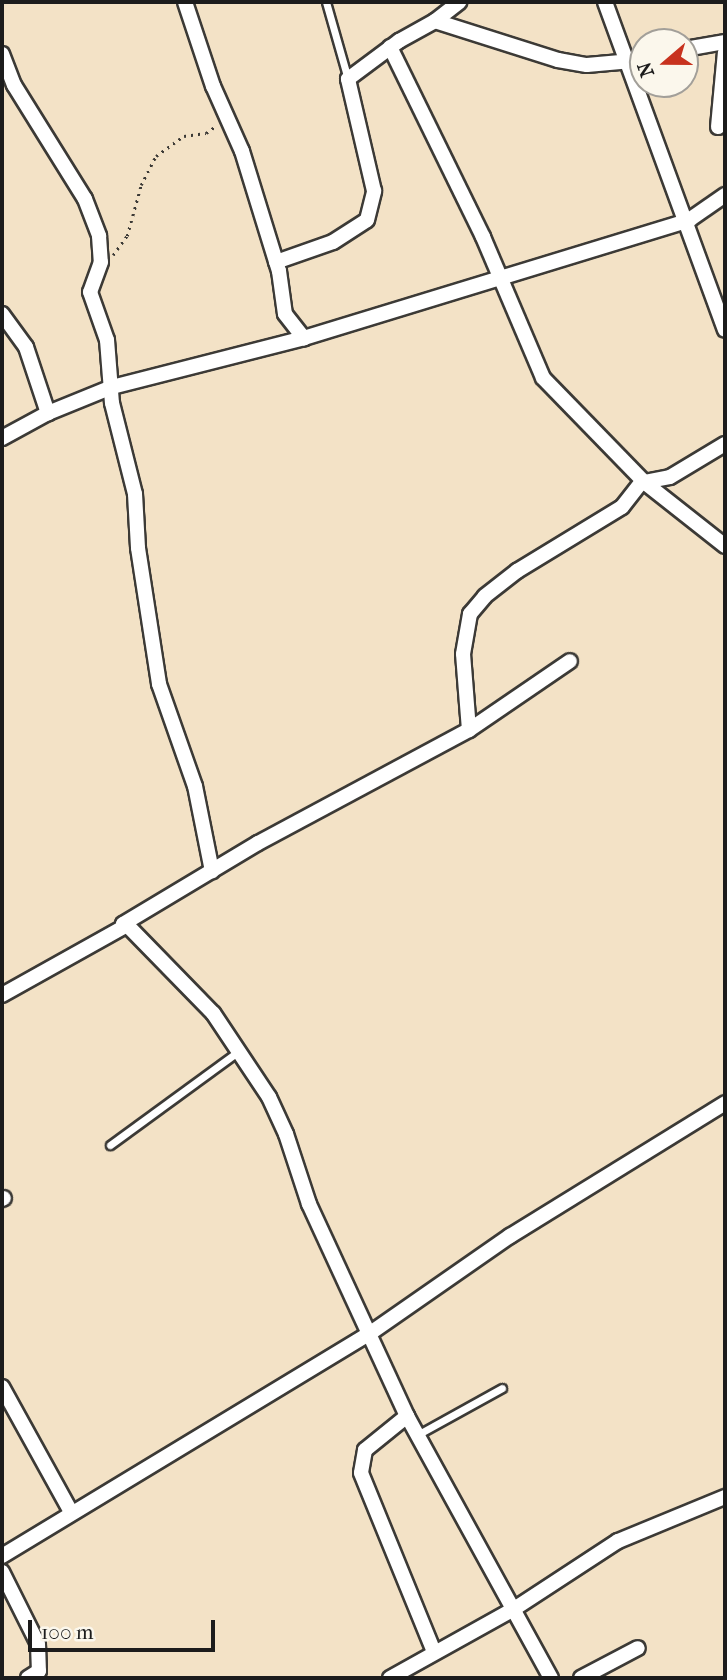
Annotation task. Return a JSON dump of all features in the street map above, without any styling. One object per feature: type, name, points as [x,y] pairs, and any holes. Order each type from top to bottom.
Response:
[{"type":"street","points":[[185,2],[276,262],[285,314],[304,338]]},
{"type":"street","points":[[276,262],[333,242],[367,220],[372,209],[374,191],[348,79],[390,47],[435,20],[458,2]]},
{"type":"street","points":[[605,2],[629,48]]},
{"type":"street","points":[[435,20],[558,60],[629,61]]},
{"type":"street","points":[[699,46],[725,41]]},
{"type":"street","points":[[390,47],[499,275],[543,378],[643,482],[725,546]]},
{"type":"street","points":[[718,127],[725,52]]},
{"type":"street","points":[[2,54],[14,85],[85,199],[99,236],[101,262],[90,292],[107,341],[112,387],[135,494],[138,548],[163,705],[195,786],[212,871]]},
{"type":"street","points":[[645,98],[663,170],[688,220],[725,329]]},
{"type":"street","points":[[2,438],[48,413],[112,387],[304,338],[499,275],[688,220],[725,195]]},
{"type":"street","points":[[2,314],[26,346],[48,413]]},
{"type":"street","points":[[469,730],[463,654],[470,614],[485,596],[517,571],[622,507],[643,482],[670,477],[725,444]]},
{"type":"street","points":[[662,498],[670,477]]},
{"type":"street","points":[[551,1678],[407,1416],[309,1204],[286,1134],[239,1051],[212,1013],[127,925],[123,924],[212,871],[469,730],[570,661]]},
{"type":"street","points":[[2,995],[127,925]]},
{"type":"street","points":[[2,1556],[369,1334],[510,1236],[725,1104]]},
{"type":"street","points":[[2,1387],[71,1513]]},
{"type":"street","points":[[407,1416],[365,1450],[361,1473],[434,1652]]},
{"type":"street","points":[[390,1678],[514,1609],[618,1541],[725,1497]]},
{"type":"street","points":[[2,1572],[38,1644],[39,1671],[28,1678]]},
{"type":"street","points":[[581,1678],[638,1648]]},
{"type":"lane","points":[[326,2],[348,79]]},
{"type":"lane","points":[[110,1145],[239,1051]]},
{"type":"lane","points":[[417,1435],[502,1388]]},
{"type":"path","points":[[101,262],[118,251],[127,236],[144,177],[156,156],[184,136],[212,131],[224,108]]}]
